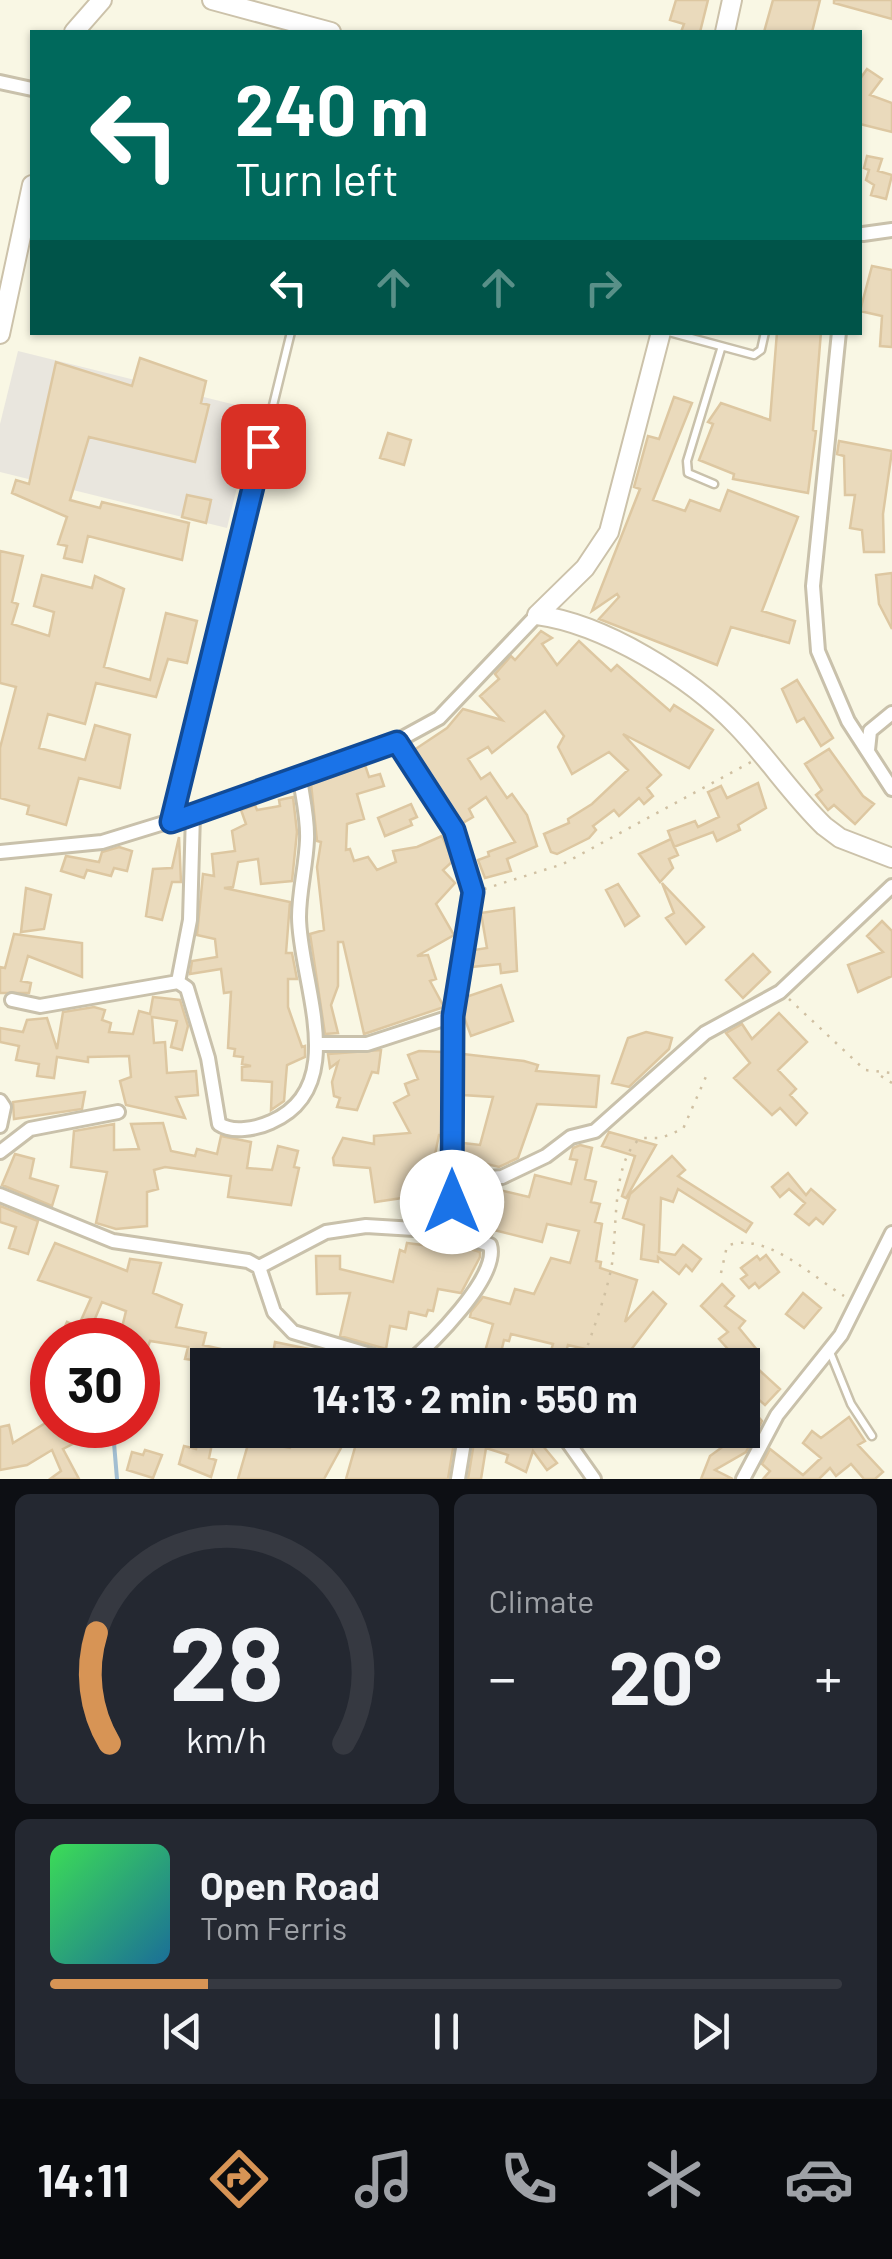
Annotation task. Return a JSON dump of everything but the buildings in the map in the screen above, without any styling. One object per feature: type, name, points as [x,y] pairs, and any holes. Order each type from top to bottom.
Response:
[{"type":"street","points":[[76,30],[102,0]]},
{"type":"street","points":[[725,30],[732,0]]},
{"type":"street","points":[[216,1],[324,30]]},
{"type":"street","points":[[0,82],[30,90]]},
{"type":"street","points":[[0,334],[30,195]]},
{"type":"street","points":[[864,234],[892,230]]},
{"type":"street","points":[[0,852],[102,842],[171,822],[397,742],[440,718],[585,568],[609,532],[660,335]]},
{"type":"street","points":[[839,335],[813,586],[814,618],[821,666],[892,789]]},
{"type":"street","points":[[537,615],[570,619],[624,644],[706,699],[736,725],[832,832],[892,858]]},
{"type":"street","points":[[868,753],[870,731],[892,713]]},
{"type":"street","points":[[397,742],[454,830],[473,892],[453,1016],[453,1181],[446,1231]]},
{"type":"street","points":[[12,1000],[40,1006],[178,982],[187,988],[192,1002],[222,1128],[260,1126],[288,1112],[306,1088],[317,1044],[300,936],[307,822],[300,778]]},
{"type":"street","points":[[178,982],[192,890],[193,814]]},
{"type":"street","points":[[453,1181],[502,1176],[546,1156],[571,1138],[596,1131],[705,1033],[780,992],[892,886]]},
{"type":"street","points":[[317,1044],[367,1044],[453,1016]]},
{"type":"street","points":[[0,1101],[4,1106],[0,1126]]},
{"type":"street","points":[[0,1152],[30,1129],[118,1112]]},
{"type":"street","points":[[0,1195],[113,1241],[248,1262],[259,1267],[274,1312],[294,1332],[348,1348]]},
{"type":"street","points":[[259,1267],[326,1232],[347,1228],[446,1231],[490,1245],[492,1258],[482,1280],[444,1332],[425,1348]]},
{"type":"street","points":[[744,1479],[777,1415],[830,1352],[892,1233]]},
{"type":"street","points":[[458,1479],[463,1448]]},
{"type":"street","points":[[571,1448],[594,1479]]},
{"type":"lane","points":[[171,822],[290,335]]},
{"type":"lane","points":[[678,335],[754,355],[761,350],[765,335]]},
{"type":"lane","points":[[714,484],[688,474],[686,461],[720,349]]},
{"type":"lane","points":[[830,1352],[851,1404],[872,1436]]},
{"type":"path","points":[[473,892],[563,864],[746,764],[767,762]]},
{"type":"path","points":[[780,992],[851,1060],[892,1084]]},
{"type":"path","points":[[587,1348],[609,1280],[622,1174],[634,1145],[641,1138],[661,1138],[683,1129],[708,1072]]},
{"type":"path","points":[[880,1074],[892,1073]]},
{"type":"path","points":[[721,1273],[728,1246],[742,1242],[792,1256],[858,1304]]},
{"type":"shaded area","points":[[18,351],[256,410],[227,528],[0,472],[0,424]]},
{"type":"waterway","points":[[114,1448],[117,1479]]},
{"type":"route","points":[[263,446],[171,822],[397,742],[422,787],[454,830],[473,892],[453,1016],[452,1202]]}]
